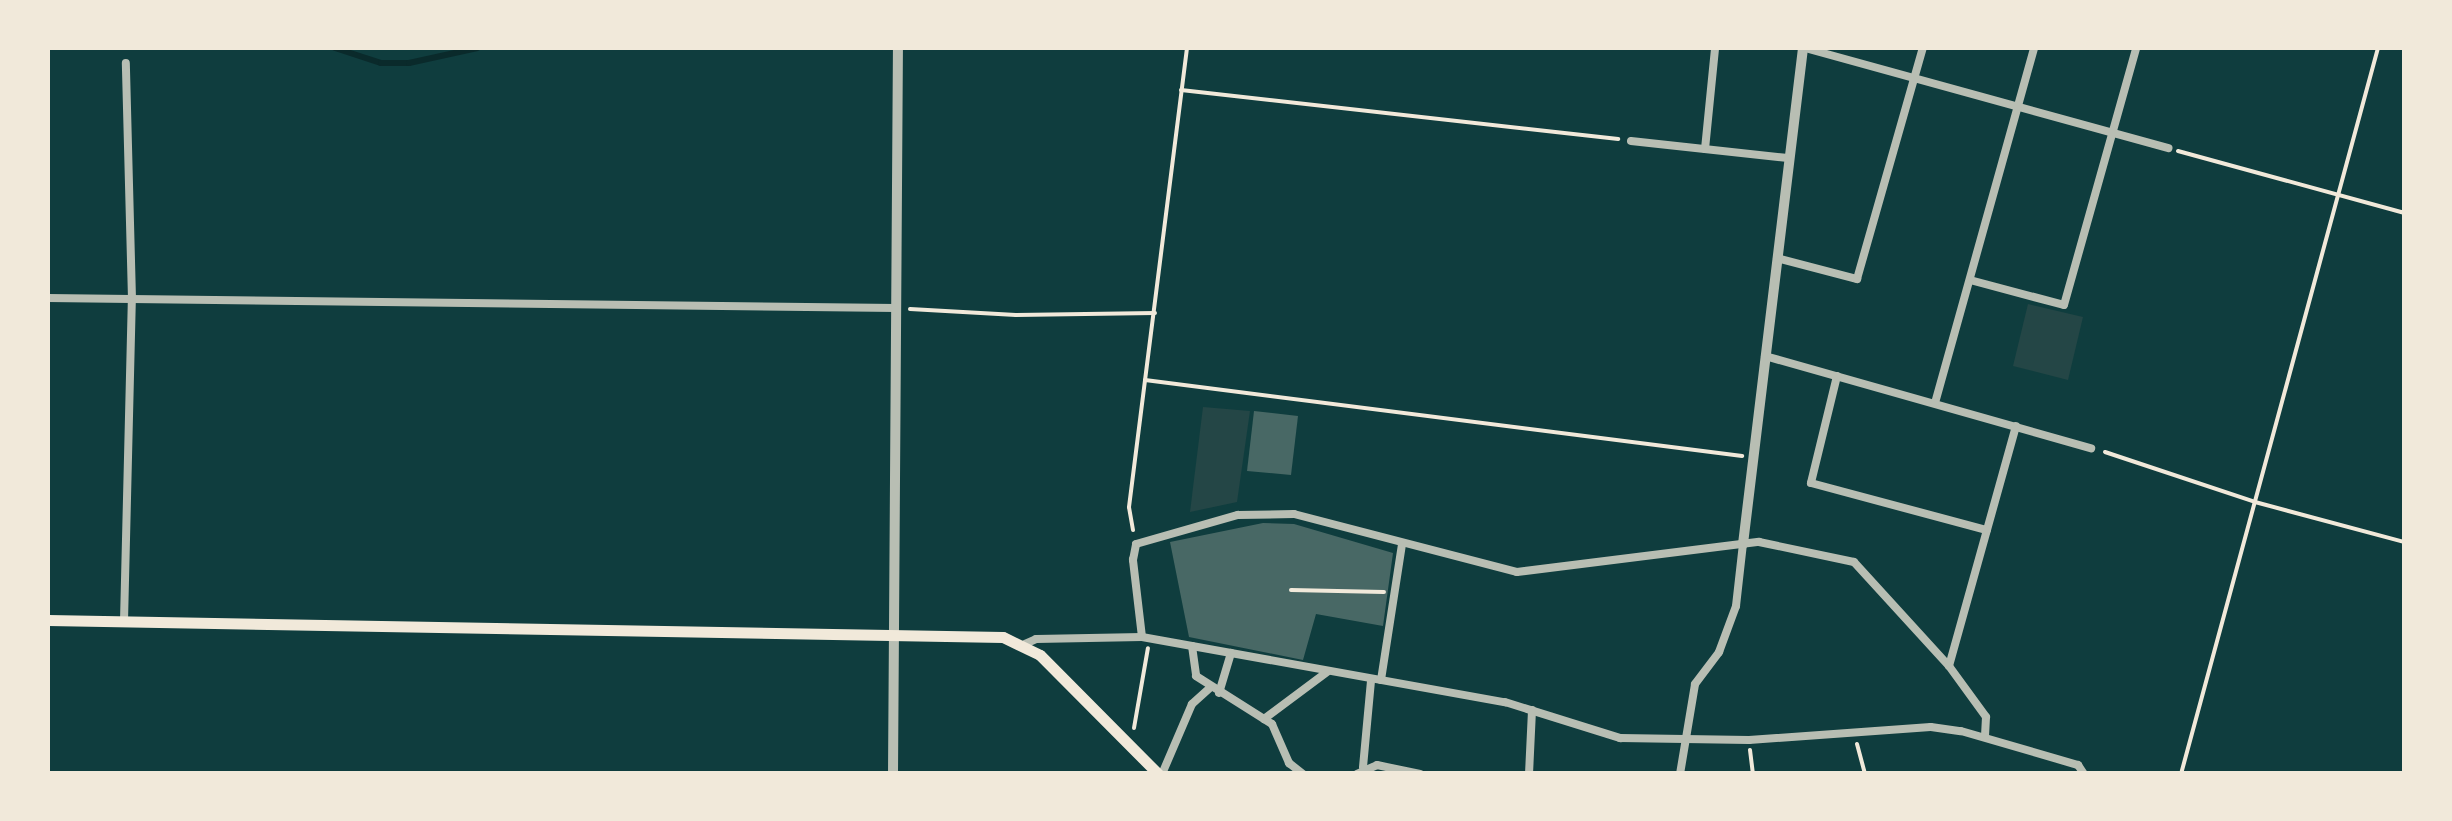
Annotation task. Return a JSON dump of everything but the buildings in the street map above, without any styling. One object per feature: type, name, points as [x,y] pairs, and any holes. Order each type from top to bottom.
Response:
[{"type":"main road","points":[[48,620],[894,632],[1002,637],[1040,654],[1160,774]]},
{"type":"street","points":[[894,774],[898,48]]},
{"type":"street","points":[[1705,149],[1715,48]]},
{"type":"street","points":[[1680,774],[1695,684],[1719,652],[1736,606],[1804,48],[2018,103],[2169,148]]},
{"type":"street","points":[[1777,258],[1857,278],[1923,48]]},
{"type":"street","points":[[1935,402],[2034,48]]},
{"type":"street","points":[[1970,280],[2064,305],[2136,48]]},
{"type":"street","points":[[124,621],[132,299],[126,62]]},
{"type":"street","points":[[1631,141],[1788,158]]},
{"type":"street","points":[[48,298],[896,308]]},
{"type":"street","points":[[1765,356],[2091,448]]},
{"type":"street","points":[[1837,376],[1811,483],[1987,530]]},
{"type":"street","points":[[1949,666],[2016,426]]},
{"type":"street","points":[[1146,638],[1132,560],[1136,544],[1238,516],[1294,514],[1517,572],[1759,542],[1854,562],[1949,666],[1986,717],[1985,736]]},
{"type":"street","points":[[1402,544],[1360,770],[1409,768],[1420,774]]},
{"type":"street","points":[[1024,644],[1036,639],[1146,638],[1532,710],[1620,738],[1749,740],[1931,728],[1985,736],[2078,765],[2084,774]]},
{"type":"street","points":[[1192,646],[1196,676],[1264,718],[1281,738],[1289,763],[1303,774]]},
{"type":"street","points":[[1160,774],[1192,704],[1215,690],[1231,653]]},
{"type":"street","points":[[1264,718],[1327,672]]},
{"type":"street","points":[[1529,774],[1532,710]]},
{"type":"street","points":[[1283,774],[1289,763]]},
{"type":"path","points":[[1136,544],[1130,507],[1187,48]]},
{"type":"path","points":[[2181,774],[2378,48]]},
{"type":"path","points":[[1181,90],[1631,141]]},
{"type":"path","points":[[2169,148],[2404,213]]},
{"type":"path","points":[[896,308],[1016,315],[1155,313]]},
{"type":"path","points":[[1144,380],[1752,457]]},
{"type":"path","points":[[2091,448],[2255,502],[2404,542]]},
{"type":"path","points":[[1291,590],[1394,592]]},
{"type":"path","points":[[1131,747],[1146,638]]},
{"type":"path","points":[[1854,736],[1865,774]]},
{"type":"path","points":[[1749,740],[1753,774]]},
{"type":"shaded area","points":[[2028,304],[2083,317],[2068,380],[2013,366]]},
{"type":"shaded area","points":[[1203,407],[1250,411],[1237,502],[1190,512]]},
{"type":"waterway","points":[[335,48],[381,63],[409,63],[477,48]]}]
